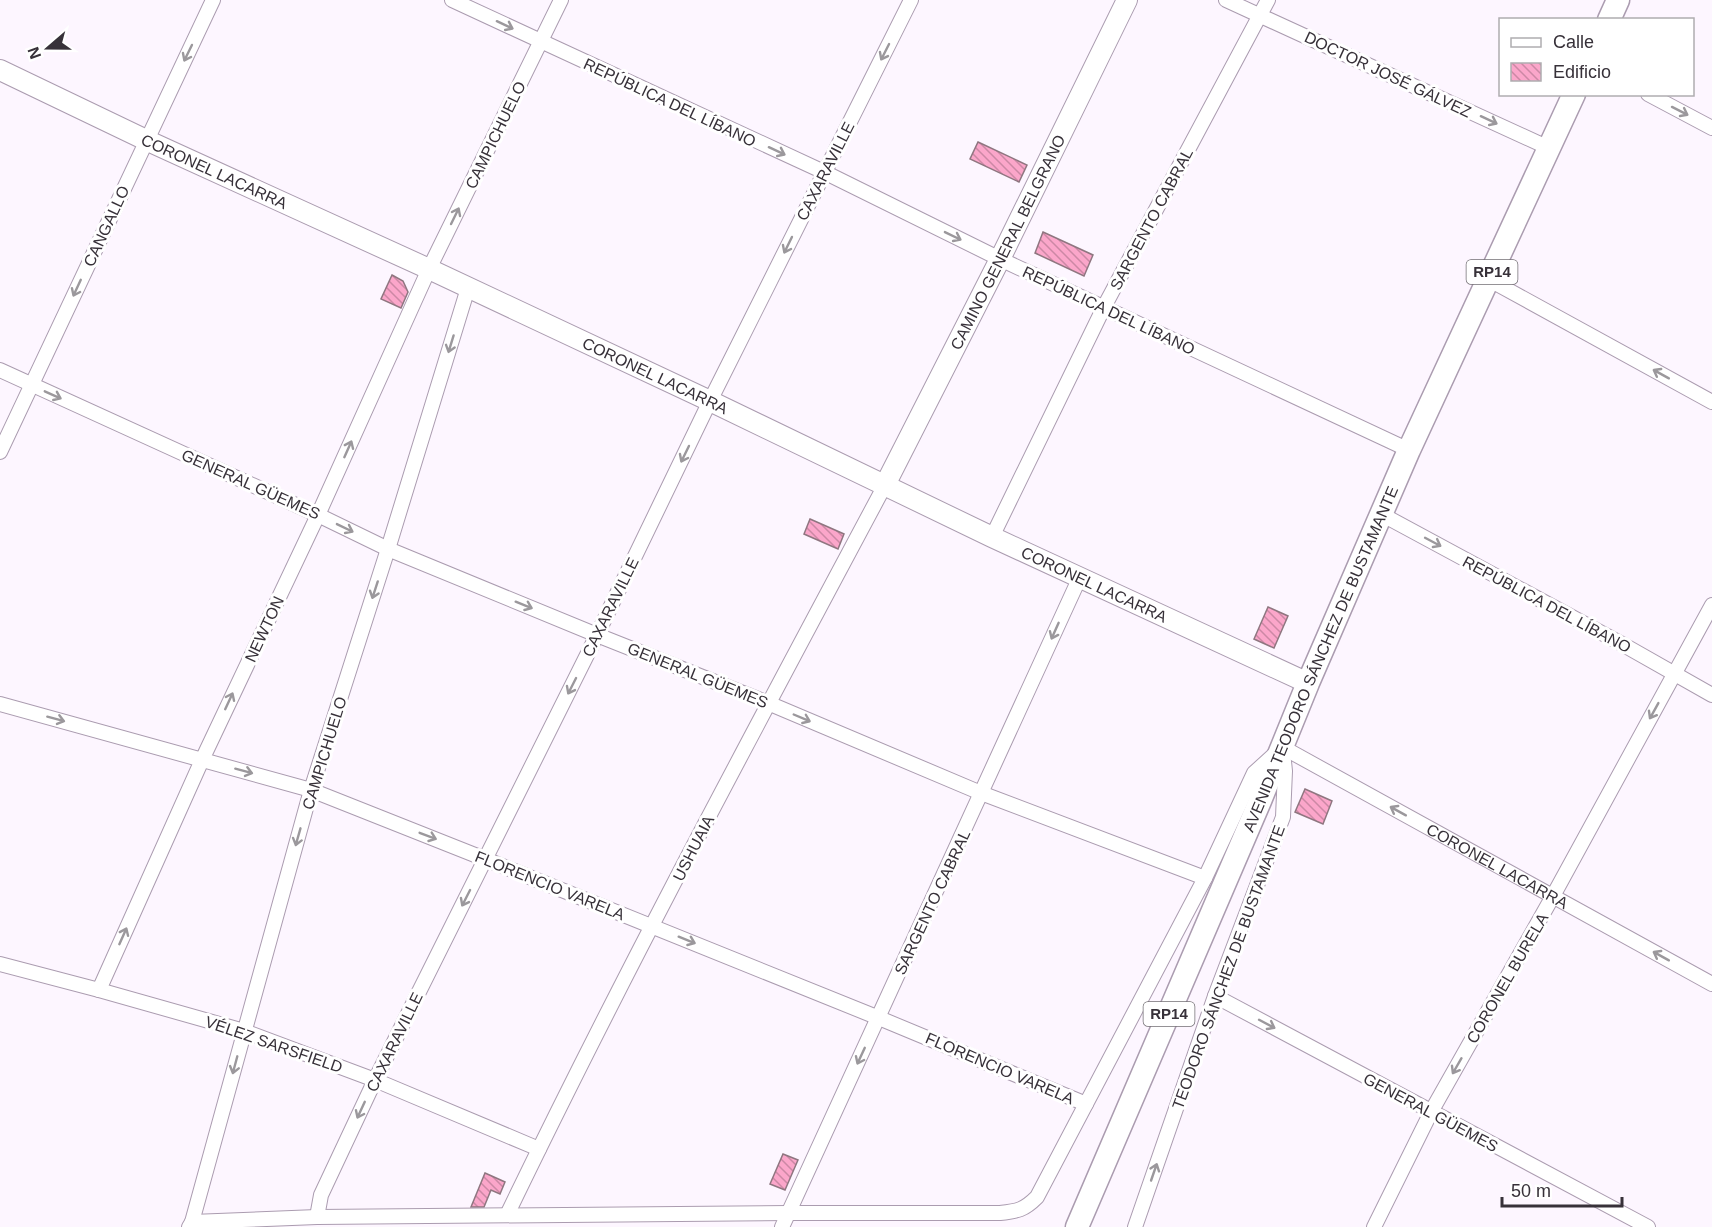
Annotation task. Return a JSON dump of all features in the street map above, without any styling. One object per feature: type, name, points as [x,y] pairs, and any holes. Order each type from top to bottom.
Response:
[{"type":"main road","points":[[1610,18],[1618,0]]},
{"type":"main road","name":"AVENIDA TEODORO SÁNCHEZ DE BUSTAMANTE","points":[[1077,1227],[1409,450],[1573,96]]},
{"type":"street","name":"CANGALLO","points":[[0,452],[213,0]]},
{"type":"street","name":"REPÚBLICA DEL LÍBANO","points":[[452,0],[824,172],[1000,260],[1409,450]]},
{"type":"street","name":"CAMPICHUELO","points":[[429,269],[561,0]]},
{"type":"street","name":"CAXARAVILLE","points":[[317,1217],[321,1195],[375,1080],[911,0]]},
{"type":"street","name":"CAMINO GENERAL BELGRANO","points":[[885,485],[1000,260],[1127,0]]},
{"type":"street","name":"DOCTOR JOSÉ GÁLVEZ","points":[[1226,0],[1549,148]]},
{"type":"street","name":"SARGENTO CABRAL","points":[[992,537],[1104,307],[1268,0]]},
{"type":"street","name":"CORONEL LACARRA","points":[[0,70],[146,140],[429,269],[992,537],[1308,684]]},
{"type":"street","points":[[1652,96],[1712,128]]},
{"type":"street","name":"NEWTON","points":[[99,990],[202,760],[318,514],[429,269]]},
{"type":"street","points":[[1488,279],[1712,402]]},
{"type":"street","name":"CAMPICHUELO","points":[[190,1225],[311,790],[468,288]]},
{"type":"street","name":"GENERAL GÜEMES","points":[[0,370],[318,514],[388,549],[768,703],[981,793],[1205,878]]},
{"type":"street","name":"USHUAIA","points":[[507,1215],[652,926],[885,485]]},
{"type":"street","name":"REPÚBLICA DEL LÍBANO","points":[[1381,514],[1712,695]]},
{"type":"street","name":"SARGENTO CABRAL","points":[[782,1227],[1080,577]]},
{"type":"street","name":"CORONEL BURELA","points":[[1374,1227],[1431,1112],[1553,896],[1712,605]]},
{"type":"street","name":"FLORENCIO VARELA","points":[[0,704],[311,790],[652,926],[1086,1104]]},
{"type":"street","name":"CORONEL LACARRA","points":[[1282,747],[1712,984]]},
{"type":"street","points":[[190,1225],[317,1217],[1000,1213],[1021,1210],[1037,1197],[1205,878],[1254,773],[1282,747]]},
{"type":"street","name":"TEODORO SÁNCHEZ DE BUSTAMANTE","points":[[1135,1227],[1215,996],[1283,817],[1286,771],[1282,747]]},
{"type":"street","name":"VÉLEZ SARSFIELD","points":[[0,964],[244,1031],[375,1080],[539,1149]]},
{"type":"street","name":"GENERAL GÜEMES","points":[[1215,996],[1648,1227]]},
{"type":"building","points":[[978,142],[1027,165],[1019,182],[970,159]]},
{"type":"building","points":[[1043,232],[1093,255],[1084,276],[1035,253]]},
{"type":"building","points":[[392,275],[403,281],[408,292],[401,308],[381,299]]},
{"type":"building","points":[[810,519],[844,534],[838,549],[804,534]]},
{"type":"building","points":[[1268,607],[1288,616],[1274,648],[1254,639]]},
{"type":"building","points":[[1305,789],[1332,801],[1323,824],[1295,812]]},
{"type":"building","points":[[783,1154],[798,1160],[785,1190],[770,1184]]},
{"type":"building","points":[[485,1173],[505,1182],[500,1194],[491,1190],[484,1207],[471,1207]]}]
